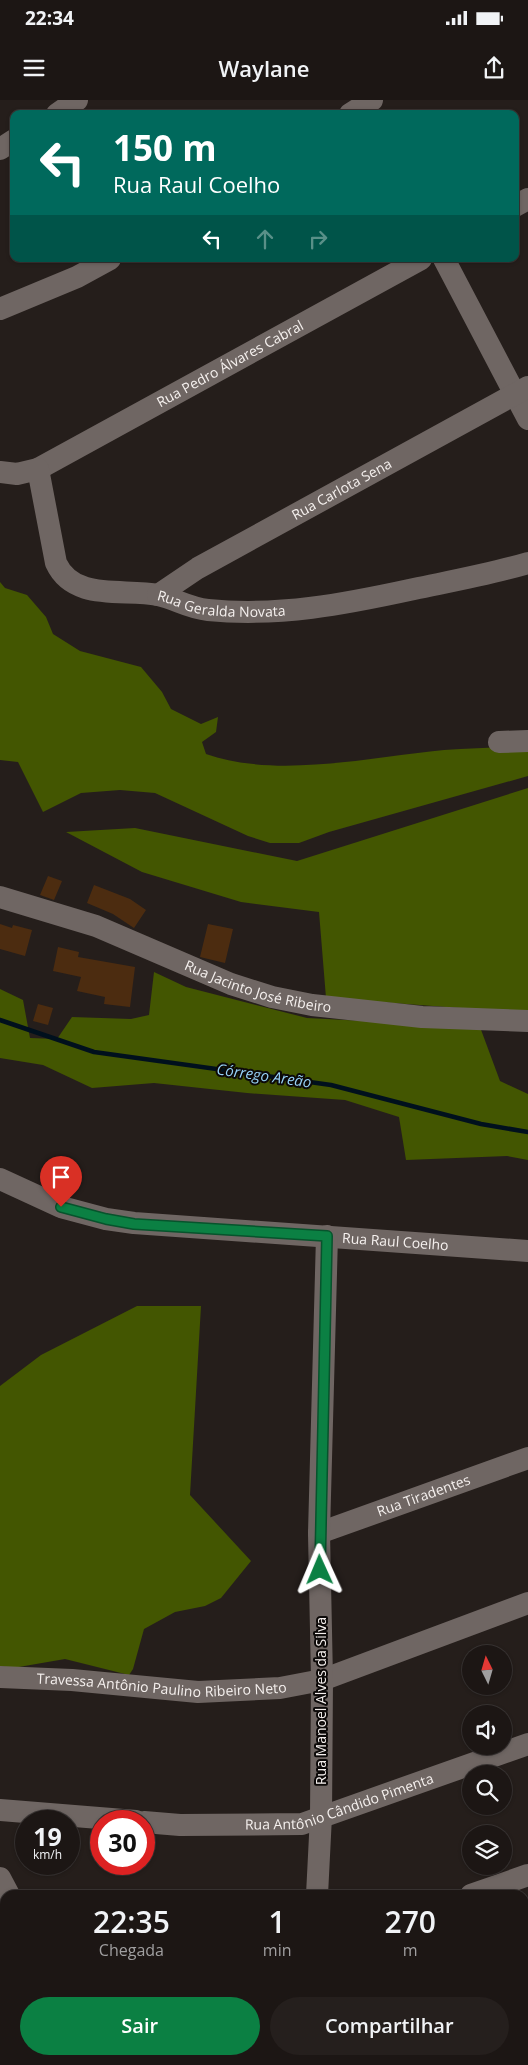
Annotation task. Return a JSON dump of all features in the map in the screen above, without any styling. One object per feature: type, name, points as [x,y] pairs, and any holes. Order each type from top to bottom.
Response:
[{"type":"street","points":[[63,110],[78,100]]},
{"type":"street","points":[[0,308],[77,277],[104,262]]},
{"type":"street","name":"Rua Pedro Álvares Cabral","points":[[38,469],[416,262]]},
{"type":"street","points":[[446,262],[522,390],[528,419]]},
{"type":"street","name":"Rua Carlota Sena","points":[[158,595],[198,568],[522,390]]},
{"type":"street","points":[[0,472],[17,474],[38,469]]},
{"type":"street","name":"Rua Geralda Novata","points":[[38,469],[56,563],[67,579],[102,593],[158,595],[188,607],[208,610],[285,612],[375,597],[499,572],[528,563]]},
{"type":"street","points":[[499,742],[528,740]]},
{"type":"street","name":"Rua Jacinto José Ribeiro","points":[[0,897],[96,926],[231,984],[272,997],[312,1005],[422,1017],[528,1021]]},
{"type":"street","name":"Rua Raul Coelho","points":[[0,1179],[61,1207],[106,1219],[181,1228],[327,1236],[528,1251]]},
{"type":"street","name":"Rua Manoel Alves da Silva","points":[[317,1890],[321,1816],[322,1680],[319,1533],[327,1236]]},
{"type":"street","name":"Rua Tiradentes","points":[[319,1533],[528,1458]]},
{"type":"street","name":"Travessa Antônio Paulino Ribeiro Neto","points":[[0,1676],[72,1680],[208,1692],[280,1688],[322,1680],[528,1604]]},
{"type":"street","name":"Rua Antônio Cândido Pimenta","points":[[155,1823],[180,1825],[302,1824],[528,1744]]},
{"type":"street","points":[[0,1810],[90,1817]]},
{"type":"street","points":[[485,1890],[528,1875]]},
{"type":"street","points":[[0,1878],[6,1890]]},
{"type":"green space","points":[[0,582],[5,588],[27,595],[46,617],[53,634],[80,651],[141,667],[162,692],[171,709],[201,724],[218,717],[216,732],[202,742],[206,754],[234,761],[263,765],[293,766],[355,761],[444,750],[528,746],[528,776],[329,832],[299,843],[270,843],[248,836],[155,793],[120,790],[81,793],[43,812],[18,762],[0,760]]},
{"type":"green space","points":[[528,788],[528,1013],[326,998],[319,912],[241,902],[142,872],[66,832],[135,828],[297,861]]},
{"type":"green space","points":[[154,972],[186,987],[307,1018],[480,1027],[500,1081],[528,1094],[528,1160],[507,1156],[406,1160],[399,1117],[345,1100],[247,1093],[154,1083],[92,1088],[43,1065],[0,1058],[0,989],[23,1000],[30,1038],[57,1039],[72,1017],[131,1019],[149,1015]]},
{"type":"green space","points":[[137,1306],[201,1306],[190,1495],[251,1561],[221,1598],[205,1606],[175,1612],[144,1629],[133,1669],[129,1675],[65,1659],[13,1668],[0,1666],[0,1386],[41,1355]]},
{"type":"building","points":[[48,876],[62,881],[54,900],[40,895]]},
{"type":"building","points":[[94,885],[130,899],[146,910],[134,928],[113,914],[87,903]]},
{"type":"building","points":[[0,924],[12,928],[13,925],[32,930],[25,956],[0,949]]},
{"type":"building","points":[[208,924],[233,929],[225,963],[200,957]]},
{"type":"building","points":[[58,947],[79,952],[78,957],[135,967],[130,1007],[104,1004],[105,997],[77,991],[81,977],[53,971]]},
{"type":"building","points":[[38,1004],[53,1008],[48,1025],[33,1021]]},
{"type":"waterway","name":"Córrego Areão","points":[[0,1020],[94,1052],[331,1085],[481,1124],[528,1132]]},
{"type":"route","points":[[61,1207],[134,1224],[327,1236],[319,1533],[320,1570]]}]
